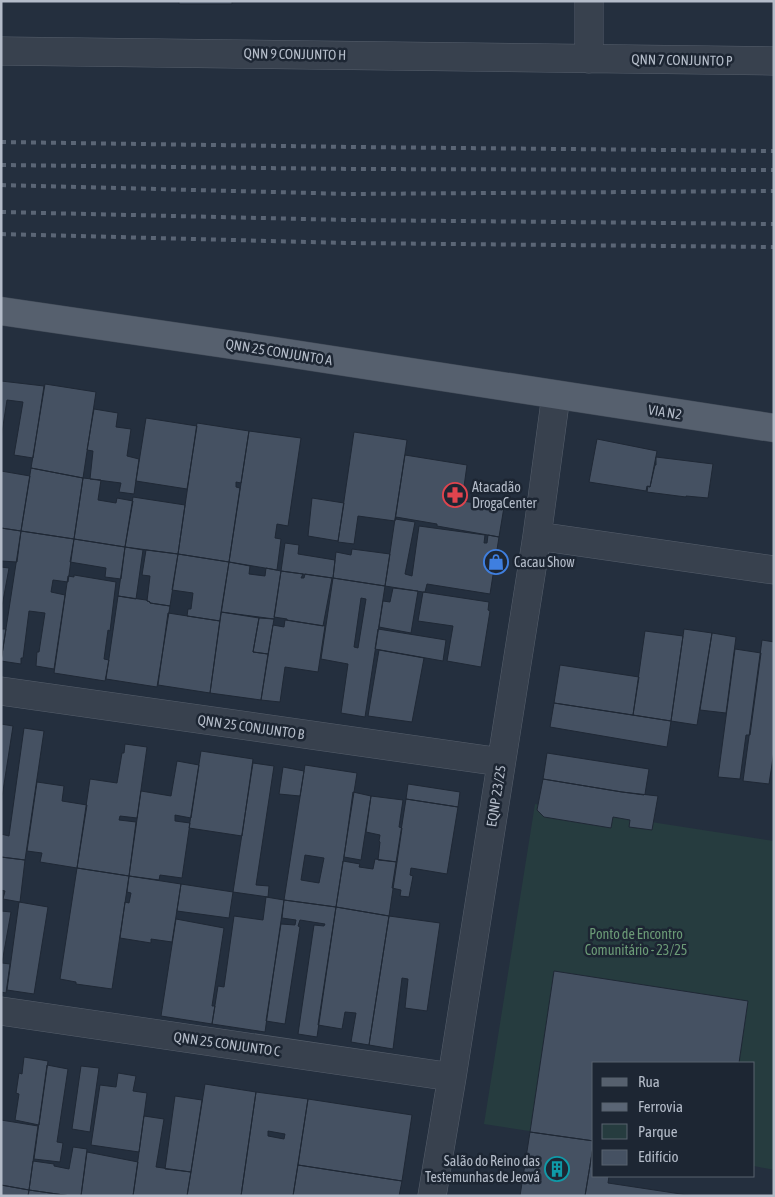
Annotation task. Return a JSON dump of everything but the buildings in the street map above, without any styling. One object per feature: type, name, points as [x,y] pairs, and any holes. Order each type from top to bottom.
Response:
[{"type":"main road","name":"QNN 25 CONJUNTO A","points":[[1,311],[264,349],[556,395]]},
{"type":"main road","name":"VIA N2","points":[[556,395],[774,428]]},
{"type":"street","points":[[589,1],[589,59]]},
{"type":"street","name":"QNN 9 CONJUNTO H","points":[[1,51],[589,59]]},
{"type":"street","name":"QNN 7 CONJUNTO P","points":[[589,59],[774,60]]},
{"type":"street","name":"EQNP 23/25","points":[[432,1196],[537,536],[556,395]]},
{"type":"street","points":[[537,536],[774,570]]},
{"type":"street","name":"QNN 25 CONJUNTO B","points":[[1,691],[501,762]]},
{"type":"street","name":"QNN 25 CONJUNTO C","points":[[1,1011],[452,1077]]},
{"type":"green space","name":"Ponto de Encontro Comunitário - 23/25","points":[[535,804],[774,841],[774,1170],[755,1166],[755,1062],[592,1062],[592,1141],[484,1124]]},
{"type":"railway","points":[[1,142],[774,151]]},
{"type":"railway","points":[[1,165],[352,169],[774,170]]},
{"type":"railway","points":[[1,185],[350,194],[774,191]]},
{"type":"railway","points":[[1,212],[348,220],[774,224]]},
{"type":"railway","points":[[1,234],[347,243],[774,247]]},
{"type":"place","name":"Atacadão DrogaCenter","points":[[455,495]]},
{"type":"place","name":"Cacau Show","points":[[496,562]]},
{"type":"place","name":"Salão do Reino das Testemunhas de Jeová","points":[[557,1169]]}]
